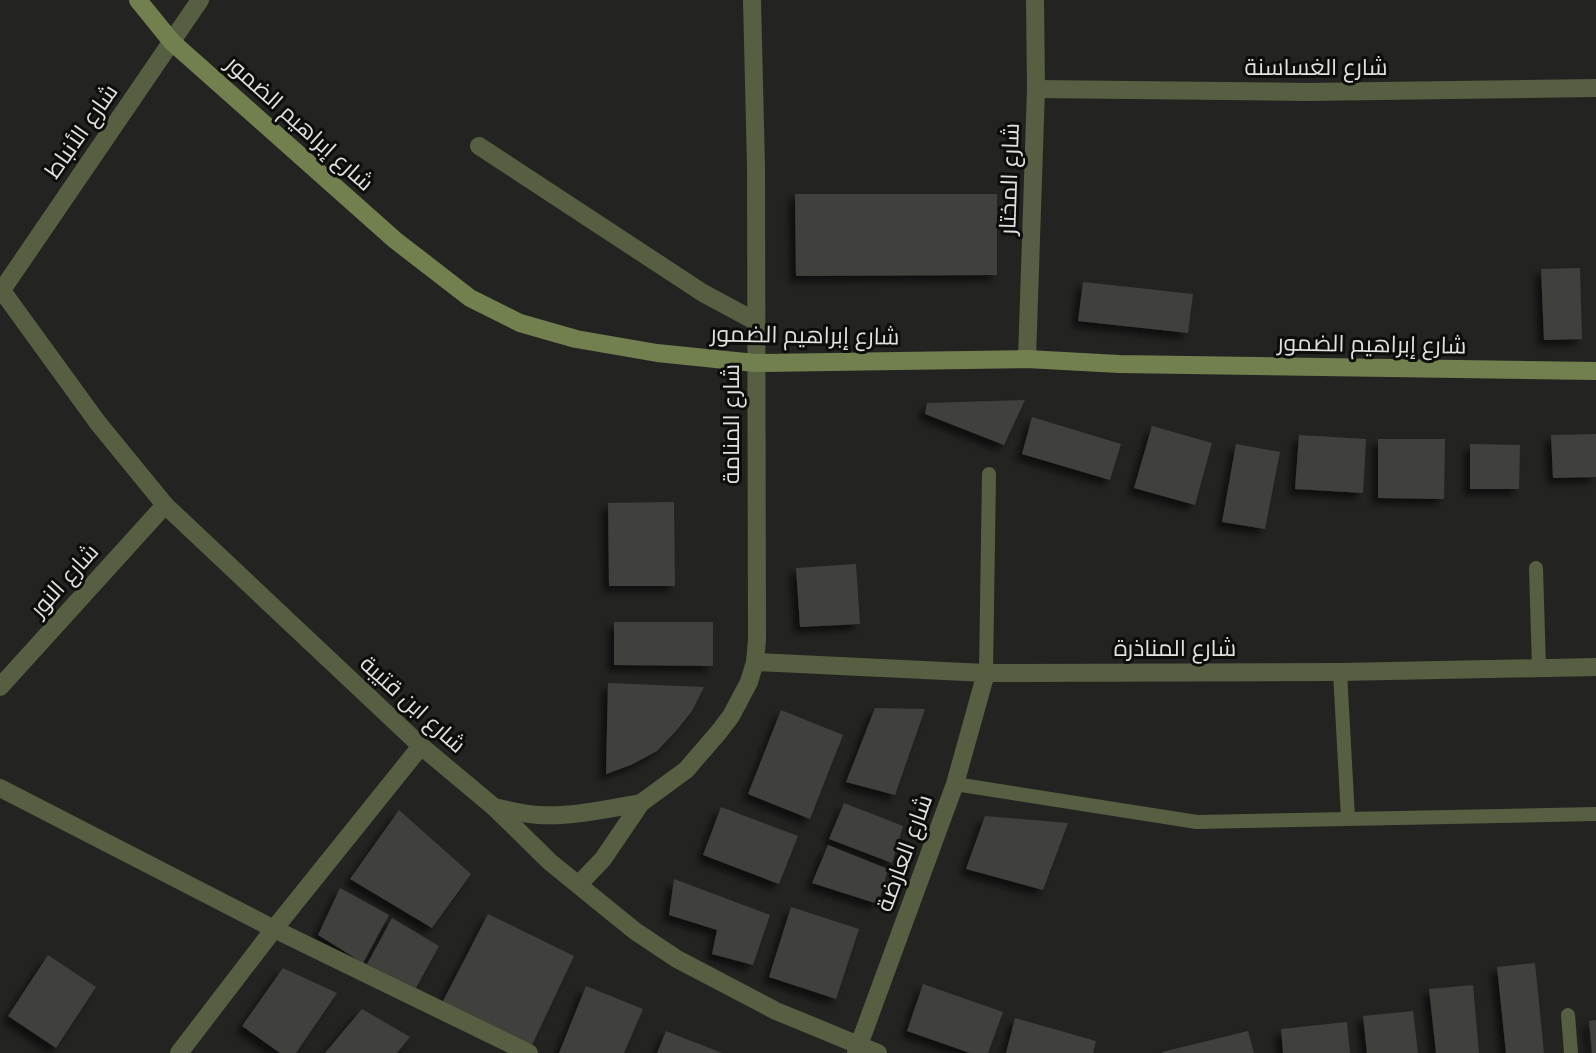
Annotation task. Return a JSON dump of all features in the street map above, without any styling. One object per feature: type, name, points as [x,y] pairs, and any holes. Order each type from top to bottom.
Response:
[{"type":"street","name":"شارع إبراهيم الضمور","points":[[138,0],[172,42],[395,240],[470,298],[520,323],[576,339],[657,353],[755,363],[1027,359],[1119,364],[1596,371]]},
{"type":"street","name":"شارع الأنباط","points":[[1,289],[200,0]]},
{"type":"street","name":"شارع المنامة","points":[[579,884],[603,859],[641,803],[685,770],[718,733],[731,716],[749,682],[755,662],[756,167],[752,0]]},
{"type":"street","name":"شارع المختار","points":[[1027,359],[1036,89],[1035,0]]},
{"type":"street","name":"شارع الغساسنة","points":[[1036,89],[1307,92],[1596,88]]},
{"type":"street","points":[[479,146],[703,292],[755,321]]},
{"type":"street","name":"شارع ابن قتيبة","points":[[1,289],[98,423],[164,505],[421,746],[494,807],[550,862],[635,931],[677,959],[857,1050],[878,1053]]},
{"type":"street","name":"شارع النور","points":[[0,687],[164,505]]},
{"type":"street","name":"شارع المناذرة","points":[[755,662],[986,673],[1340,672],[1596,667]]},
{"type":"street","name":"شارع العارضة","points":[[857,1050],[955,785],[986,673]]},
{"type":"street","points":[[179,1053],[274,929],[421,746]]},
{"type":"street","points":[[0,788],[274,929],[529,1053]]},
{"type":"street","name":"شارع المنامة","points":[[494,807],[536,815],[592,812],[641,803]]},
{"type":"lane","points":[[986,673],[989,474]]},
{"type":"lane","points":[[1536,568],[1539,668]]},
{"type":"lane","points":[[1340,672],[1348,818]]},
{"type":"lane","points":[[955,785],[1197,822],[1596,814]]},
{"type":"lane","points":[[1568,1016],[1571,1053]]},
{"type":"building","points":[[795,194],[997,194],[997,275],[796,276]]},
{"type":"building","points":[[1580,268],[1582,339],[1544,340],[1541,269]]},
{"type":"building","points":[[1083,282],[1193,294],[1188,333],[1078,321]]},
{"type":"building","points":[[1025,400],[1004,445],[925,414],[927,403]]},
{"type":"building","points":[[1032,417],[1121,444],[1110,480],[1022,454]]},
{"type":"building","points":[[1152,426],[1212,443],[1195,505],[1134,488]]},
{"type":"building","points":[[1596,434],[1596,477],[1553,478],[1551,435]]},
{"type":"building","points":[[1299,435],[1366,439],[1363,493],[1295,489]]},
{"type":"building","points":[[1378,439],[1445,439],[1444,499],[1378,498]]},
{"type":"building","points":[[1236,444],[1280,452],[1265,529],[1222,522]]},
{"type":"building","points":[[1470,444],[1520,445],[1519,489],[1470,489]]},
{"type":"building","points":[[674,502],[675,586],[609,586],[608,503]]},
{"type":"building","points":[[856,564],[860,624],[800,627],[796,568]]},
{"type":"building","points":[[614,622],[713,622],[713,666],[614,665]]},
{"type":"building","points":[[608,683],[704,687],[692,711],[657,751],[606,774]]},
{"type":"building","points":[[875,708],[925,709],[895,795],[846,782]]},
{"type":"building","points":[[781,710],[843,735],[810,819],[748,794]]},
{"type":"building","points":[[844,803],[903,826],[892,863],[829,839]]},
{"type":"building","points":[[721,807],[798,836],[779,884],[703,855]]},
{"type":"building","points":[[399,810],[471,874],[432,928],[350,879]]},
{"type":"building","points":[[985,816],[1068,823],[1043,890],[966,869]]},
{"type":"building","points":[[828,845],[888,869],[878,904],[812,883]]},
{"type":"building","points":[[674,879],[770,915],[753,965],[712,954],[717,930],[669,915]]},
{"type":"building","points":[[340,888],[389,915],[363,963],[318,935]]},
{"type":"building","points":[[791,907],[859,929],[836,999],[769,977]]},
{"type":"building","points":[[488,914],[574,956],[532,1045],[442,1003]]},
{"type":"building","points":[[392,918],[439,946],[416,988],[367,964]]},
{"type":"building","points":[[48,955],[96,987],[56,1048],[8,1016]]},
{"type":"building","points":[[1535,963],[1544,1053],[1506,1053],[1497,967]]},
{"type":"building","points":[[283,968],[337,993],[296,1053],[280,1053],[242,1026]]},
{"type":"building","points":[[923,984],[1003,1012],[988,1053],[970,1053],[907,1031]]},
{"type":"building","points":[[1473,985],[1479,1053],[1436,1053],[1429,989]]},
{"type":"building","points":[[586,986],[643,1009],[624,1053],[559,1053]]},
{"type":"building","points":[[362,1009],[410,1037],[397,1053],[325,1053]]},
{"type":"building","points":[[1413,1011],[1418,1053],[1367,1053],[1363,1016]]},
{"type":"building","points":[[1015,1018],[1096,1041],[1093,1053],[1006,1053]]},
{"type":"building","points":[[1596,1020],[1596,1053],[1592,1053],[1589,1021]]},
{"type":"building","points":[[1347,1022],[1350,1053],[1283,1053],[1281,1029]]},
{"type":"building","points":[[666,1031],[722,1053],[657,1053]]},
{"type":"building","points":[[1248,1031],[1254,1053],[1162,1053],[1162,1052]]}]
